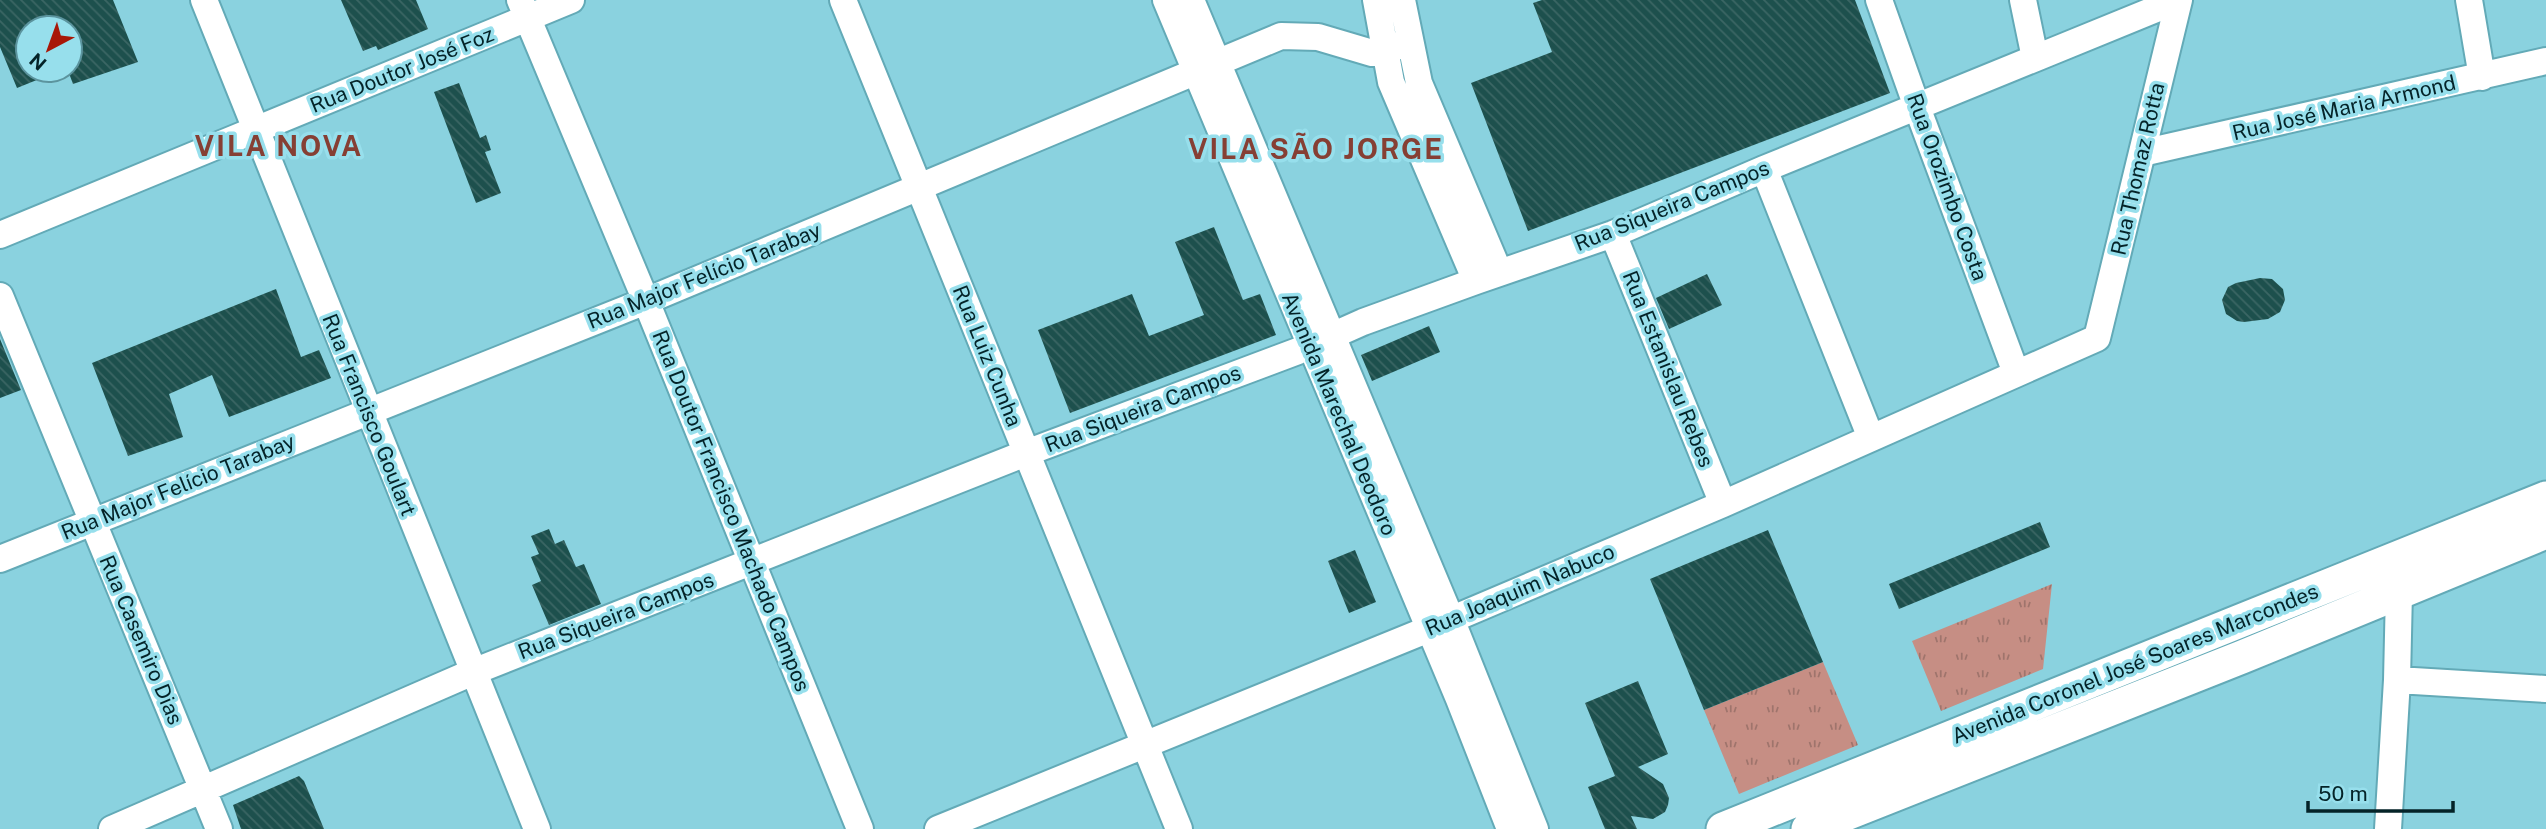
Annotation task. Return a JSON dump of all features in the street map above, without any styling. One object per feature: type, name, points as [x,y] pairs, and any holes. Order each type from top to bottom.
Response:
[{"type":"main road","name":"Avenida Coronel José Soares Marcondes","points":[[1723,829],[2546,498]]},
{"type":"main road","name":"Avenida Coronel José Soares Marcondes","points":[[1808,829],[2242,657],[2546,532]]},
{"type":"street","name":"Rua Francisco Goulart","points":[[204,0],[537,829]]},
{"type":"street","name":"Rua Doutor José Foz","points":[[0,235],[255,130],[524,9],[571,0]]},
{"type":"street","name":"Rua Luiz Cunha","points":[[843,0],[1179,829]]},
{"type":"street","name":"Avenida Marechal Deodoro","points":[[1166,0],[1207,68],[1440,624],[1535,829]]},
{"type":"street","name":"Avenida Marechal Deodoro","points":[[1191,0],[1207,68]]},
{"type":"street","points":[[1376,0],[1419,83],[1488,277]]},
{"type":"street","points":[[1398,46],[1402,0]]},
{"type":"street","name":"Rua Orozimbo Costa","points":[[1879,0],[2016,373]]},
{"type":"street","points":[[2023,0],[2035,58]]},
{"type":"street","name":"Rua Siqueira Campos","points":[[112,829],[474,672],[1026,453],[1488,277],[1613,234],[1764,169],[2178,0]]},
{"type":"street","name":"Rua Thomaz Rotta","points":[[2097,338],[2178,0]]},
{"type":"street","points":[[2469,0],[2482,77]]},
{"type":"street","name":"Rua Doutor Francisco Machado Campos","points":[[524,9],[646,301],[860,829]]},
{"type":"street","name":"Rua Major Felício Tarabay","points":[[0,559],[646,301],[1281,36],[1318,37],[1372,53],[1398,46]]},
{"type":"street","name":"Rua José Maria Armond","points":[[2142,153],[2546,61]]},
{"type":"street","points":[[1764,169],[1871,438]]},
{"type":"street","name":"Rua Estanislau Rebes","points":[[1613,234],[1723,504]]},
{"type":"street","name":"Rua Casemiro Dias","points":[[0,296],[219,829]]},
{"type":"street","name":"Rua Joaquim Nabuco","points":[[938,829],[1440,624],[1723,504],[2097,338]]},
{"type":"street","points":[[2388,829],[2397,680],[2399,591],[2422,550]]},
{"type":"street","name":"Avenida Marechal Deodoro","points":[[1440,624],[1510,829]]},
{"type":"street","points":[[2397,680],[2546,689]]},
{"type":"green space","points":[[2052,584],[2043,669],[1941,711],[1912,641]]},
{"type":"green space","points":[[1823,662],[1858,745],[1739,794],[1704,710]]},
{"type":"building","points":[[0,0],[113,0],[138,62],[84,80],[84,14],[14,14],[14,81],[0,47]]},
{"type":"building","points":[[341,0],[416,0],[428,29],[378,50],[376,46],[363,51]]},
{"type":"building","points":[[1542,0],[1855,0],[1890,93],[1528,231],[1471,83],[1552,52],[1533,3]]},
{"type":"building","points":[[459,83],[480,138],[486,135],[491,150],[485,152],[501,193],[476,203],[434,92]]},
{"type":"building","points":[[1214,227],[1243,300],[1260,294],[1276,335],[1070,413],[1038,330],[1132,294],[1149,336],[1204,315],[1175,242]]},
{"type":"building","points":[[1707,274],[1722,305],[1669,329],[1656,298]]},
{"type":"building","points":[[2260,278],[2272,279],[2283,289],[2285,300],[2280,312],[2268,319],[2244,322],[2226,314],[2222,300],[2228,287]]},
{"type":"building","points":[[276,289],[301,357],[319,350],[331,378],[229,417],[212,375],[169,394],[183,437],[128,456],[92,363]]},
{"type":"building","points":[[1429,326],[1440,352],[1372,381],[1361,355]]},
{"type":"building","points":[[0,339],[21,390],[0,398]]},
{"type":"building","points":[[2040,522],[2050,547],[1899,609],[1889,584]]},
{"type":"building","points":[[549,529],[555,544],[564,540],[576,567],[584,564],[601,604],[549,625],[532,585],[541,581],[531,557],[539,554],[531,536]]},
{"type":"building","points":[[1768,530],[1823,662],[1704,710],[1650,579]]},
{"type":"building","points":[[1355,550],[1376,602],[1349,613],[1328,561]]},
{"type":"building","points":[[1638,681],[1668,754],[1638,767],[1663,784],[1669,798],[1668,805],[1665,812],[1653,819],[1631,816],[1637,829],[1605,829],[1588,787],[1615,776],[1585,703]]},
{"type":"building","points":[[299,776],[304,781],[324,829],[241,829],[233,805]]},
{"type":"district","name":"VILA NOVA","points":[[279,146]]},
{"type":"district","name":"VILA SÃO JORGE","points":[[1316,149]]}]
